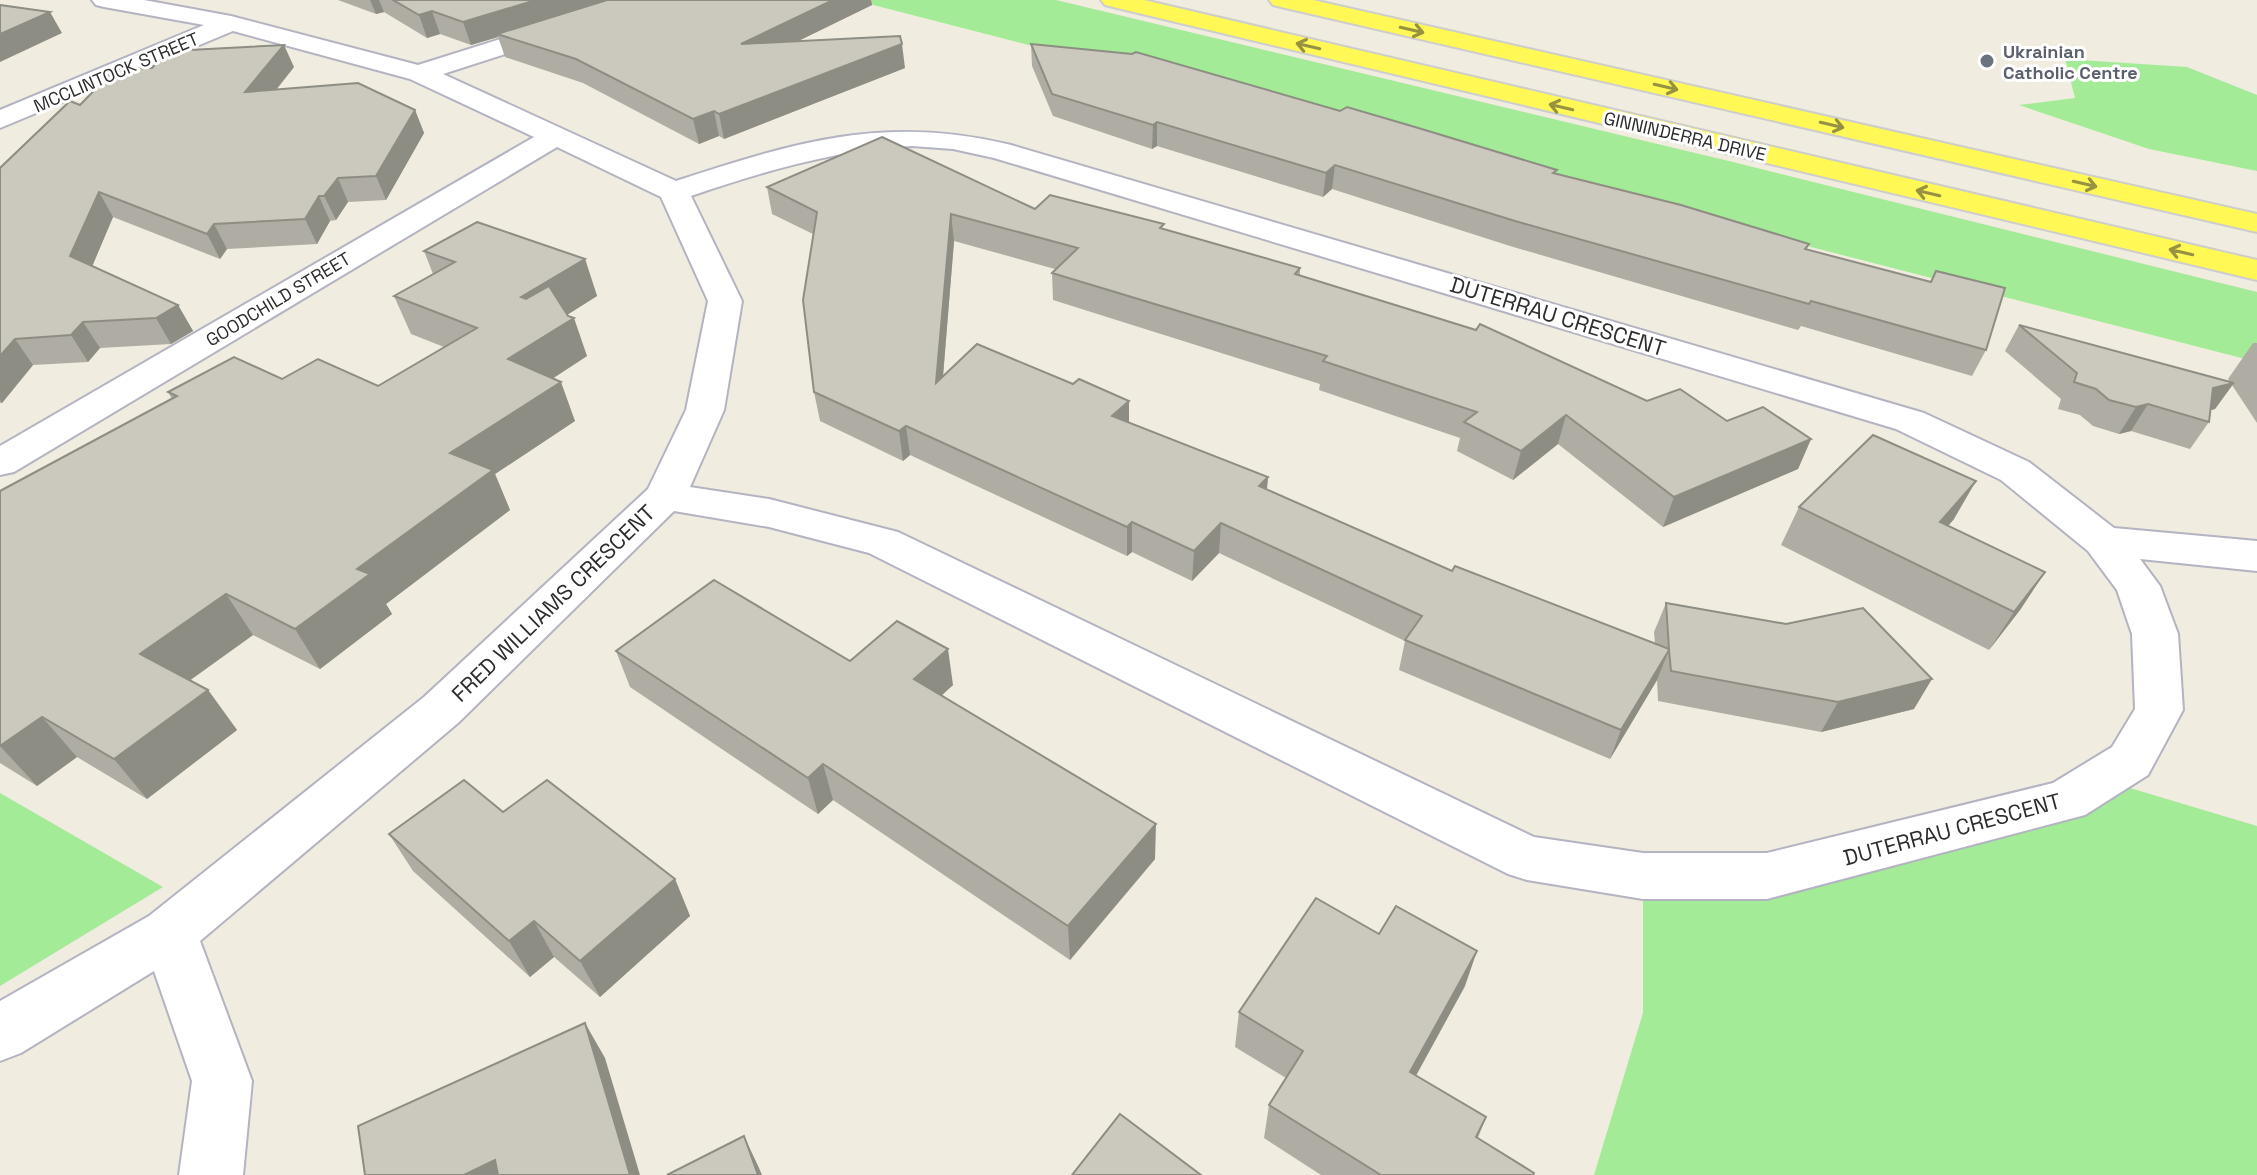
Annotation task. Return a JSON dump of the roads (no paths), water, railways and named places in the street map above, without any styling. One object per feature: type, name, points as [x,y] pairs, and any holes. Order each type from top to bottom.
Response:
[{"type":"main road","name":"GINNINDERRA DRIVE","points":[[1113,0],[2257,270]]},
{"type":"main road","name":"GINNINDERRA DRIVE","points":[[1281,0],[2257,223]]},
{"type":"street","points":[[104,0],[231,23],[419,73],[674,192]]},
{"type":"street","points":[[419,73],[650,0]]},
{"type":"street","name":"MCCLINTOCK STREET","points":[[0,120],[231,23]]},
{"type":"street","name":"GOODCHILD STREET","points":[[0,463],[556,136]]},
{"type":"street","name":"DUTERRAU CRESCENT","points":[[665,496],[769,513],[883,542],[1527,858],[1643,876],[1767,876],[2067,800],[2130,761],[2159,710],[2155,634],[2138,586],[2103,541],[2015,471],[1910,421],[1001,151],[944,140],[884,141],[807,152],[674,192]]},
{"type":"street","name":"FRED WILLIAMS CRESCENT","points":[[0,1033],[169,933],[441,710],[665,496],[705,410],[725,301],[674,192]]},
{"type":"street","points":[[2103,541],[2257,556]]},
{"type":"street","points":[[169,933],[222,1081],[211,1175]]},
{"type":"place","name":"Ukrainian Catholic Centre","points":[[1987,61]]}]
